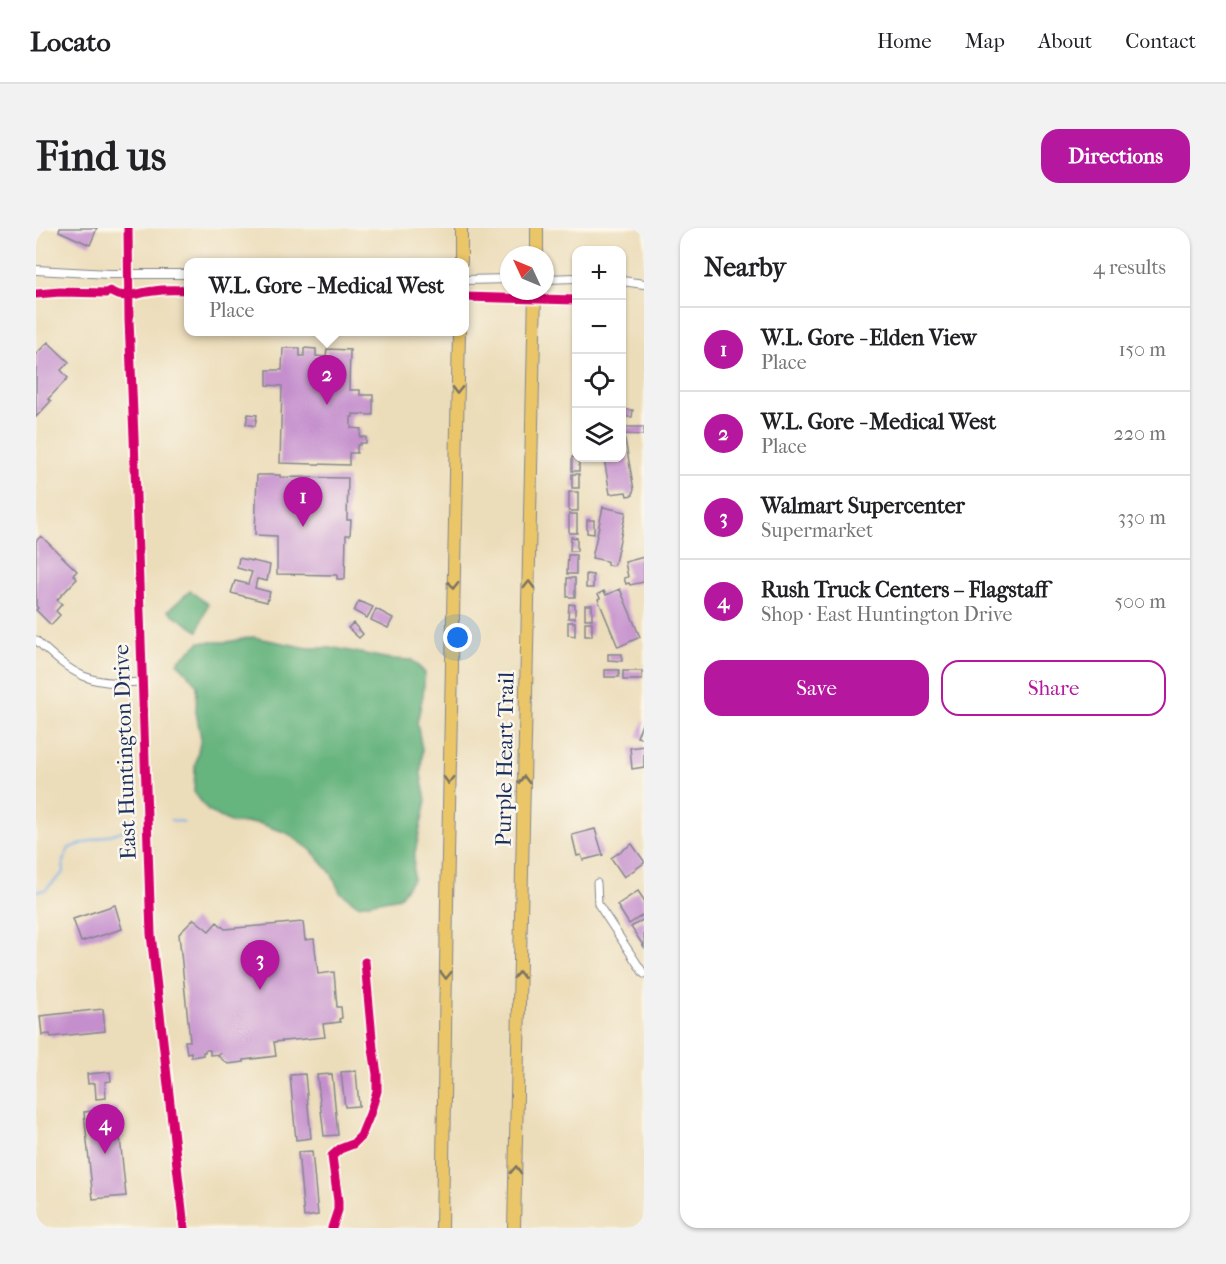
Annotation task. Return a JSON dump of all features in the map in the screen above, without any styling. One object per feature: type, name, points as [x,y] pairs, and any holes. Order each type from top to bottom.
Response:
[{"type":"highway","points":[[460,258],[461,228]]},
{"type":"highway","points":[[537,228],[537,246]]},
{"type":"highway","name":"Purple Heart Trail","points":[[514,1228],[536,300]]},
{"type":"highway","points":[[442,1228],[459,336]]},
{"type":"street","name":"East Huntington Drive","points":[[128,228],[151,934],[184,1228]]},
{"type":"street","points":[[36,270],[109,274],[184,274]]},
{"type":"street","points":[[554,278],[572,278]]},
{"type":"street","points":[[469,280],[500,279]]},
{"type":"street","points":[[626,282],[644,284]]},
{"type":"street","points":[[36,640],[66,668],[84,677],[103,682],[142,682]]},
{"type":"street","points":[[597,883],[598,904],[644,974]]},
{"type":"green space","points":[[190,591],[208,604],[198,631],[168,611]]},
{"type":"green space","points":[[253,637],[308,648],[335,648],[390,659],[412,660],[425,673],[417,723],[422,749],[421,775],[426,801],[414,857],[413,879],[400,897],[358,905],[340,892],[331,873],[311,850],[287,833],[258,823],[232,823],[208,811],[194,792],[195,766],[201,738],[196,712],[197,685],[177,662],[200,642],[227,642]]},
{"type":"building","points":[[60,228],[97,228],[90,245],[59,231]]},
{"type":"building","points":[[48,342],[69,362],[61,370],[68,378],[48,399],[51,401],[36,417],[36,354]]},
{"type":"building","points":[[283,348],[300,348],[300,356],[304,356],[304,348],[316,349],[316,356],[326,357],[327,349],[350,350],[349,390],[360,390],[360,395],[373,395],[373,415],[353,414],[351,417],[351,428],[361,429],[360,437],[366,437],[366,443],[357,445],[357,453],[349,453],[349,465],[280,463],[282,386],[267,385],[267,370],[282,370]]},
{"type":"building","points":[[626,410],[633,410],[632,417],[626,417]]},
{"type":"building","points":[[248,414],[257,415],[255,426],[246,424]]},
{"type":"building","points":[[626,427],[644,427],[644,435],[626,434]]},
{"type":"building","points":[[626,445],[633,495],[627,496],[626,492],[610,494],[605,462],[626,462]]},
{"type":"building","points":[[572,462],[579,462],[579,471],[572,471]]},
{"type":"building","points":[[572,474],[579,474],[579,488],[572,488]]},
{"type":"building","points":[[257,475],[348,478],[347,520],[351,520],[350,535],[346,535],[345,579],[337,579],[337,575],[277,574],[277,536],[255,535]]},
{"type":"building","points":[[569,492],[578,492],[578,511],[569,511]]},
{"type":"building","points":[[603,507],[626,512],[613,566],[607,565],[607,561],[592,558]]},
{"type":"building","points":[[569,514],[577,514],[577,533],[569,533]]},
{"type":"building","points":[[587,520],[594,520],[594,534],[587,533]]},
{"type":"building","points":[[41,536],[77,571],[73,575],[77,579],[57,600],[62,604],[56,611],[60,615],[51,625],[36,610],[38,608],[36,606],[36,541]]},
{"type":"building","points":[[571,537],[577,538],[577,551],[570,551]]},
{"type":"building","points":[[568,555],[576,555],[576,574],[567,574]]},
{"type":"building","points":[[644,557],[644,582],[626,584],[624,578],[628,577],[625,562]]},
{"type":"building","points":[[239,558],[270,565],[267,581],[257,579],[255,588],[270,592],[267,602],[231,593],[235,581],[248,584],[252,572],[237,568]]},
{"type":"building","points":[[586,574],[593,575],[593,588],[586,588]]},
{"type":"building","points":[[567,578],[575,578],[575,597],[567,597]]},
{"type":"building","points":[[620,589],[640,637],[618,647],[598,594],[604,591],[606,595]]},
{"type":"building","points":[[359,601],[373,607],[367,618],[354,611]]},
{"type":"building","points":[[569,604],[575,605],[575,618],[568,618]]},
{"type":"building","points":[[585,605],[592,605],[592,619],[585,619]]},
{"type":"building","points":[[376,609],[393,618],[388,628],[371,620]]},
{"type":"building","points":[[568,622],[575,622],[575,636],[568,635]]},
{"type":"building","points":[[585,622],[592,622],[592,636],[585,636]]},
{"type":"building","points":[[353,623],[363,634],[359,638],[348,628]]},
{"type":"building","points":[[608,654],[622,654],[622,661],[608,660]]},
{"type":"building","points":[[605,670],[619,670],[619,677],[605,677]]},
{"type":"building","points":[[623,671],[642,671],[642,680],[623,680]]},
{"type":"building","points":[[644,719],[644,739],[637,737]]},
{"type":"building","points":[[644,746],[644,767],[632,769],[630,748]]},
{"type":"building","points":[[595,829],[603,855],[583,860],[581,855],[577,856],[572,835]]},
{"type":"building","points":[[632,844],[644,863],[624,877],[611,858]]},
{"type":"building","points":[[638,891],[644,900],[644,914],[629,924],[617,905]]},
{"type":"building","points":[[115,905],[122,929],[81,942],[73,919]]},
{"type":"building","points":[[194,919],[209,931],[217,922],[225,929],[303,922],[305,940],[314,939],[318,974],[334,972],[337,1007],[341,1007],[340,1022],[323,1024],[325,1037],[274,1042],[276,1056],[228,1064],[218,1056],[220,1054],[210,1055],[210,1050],[205,1050],[203,1055],[191,1057],[191,1052],[187,1053],[185,1041],[190,1041],[179,934]]},
{"type":"building","points":[[644,919],[644,947],[631,927]]},
{"type":"building","points":[[103,1009],[105,1031],[51,1037],[50,1034],[42,1035],[40,1016]]},
{"type":"building","points":[[356,1071],[359,1106],[345,1107],[341,1072]]},
{"type":"building","points":[[110,1072],[111,1081],[105,1082],[106,1098],[96,1099],[95,1083],[88,1084],[87,1074]]},
{"type":"building","points":[[305,1074],[311,1138],[296,1140],[290,1075]]},
{"type":"building","points":[[332,1074],[338,1135],[324,1136],[317,1075]]},
{"type":"building","points":[[117,1108],[126,1196],[93,1199],[84,1112]]},
{"type":"building","points":[[312,1151],[318,1215],[304,1217],[298,1152]]},
{"type":"waterway","points":[[171,820],[184,822]]},
{"type":"waterway","points":[[36,891],[45,890],[64,872],[63,861],[69,848],[125,830]]},
{"type":"cycle path","points":[[128,228],[129,320],[151,934],[184,1228]]},
{"type":"cycle path","points":[[36,294],[106,293],[110,291],[126,296],[162,290],[184,290]]},
{"type":"cycle path","points":[[469,297],[572,300]]},
{"type":"cycle path","points":[[332,1228],[338,1210],[332,1156],[340,1149],[353,1144],[361,1136],[377,1091],[365,962]]},
{"type":"place","name":"W.L. Gore - Medical West","points":[[327,405]]},
{"type":"place","name":"W.L. Gore - Elden View","points":[[303,527]]},
{"type":"place","name":"Walmart Supercenter","points":[[260,990]]},
{"type":"place","name":"Rush Truck Centers – Flagstaff","points":[[105,1154]]}]
